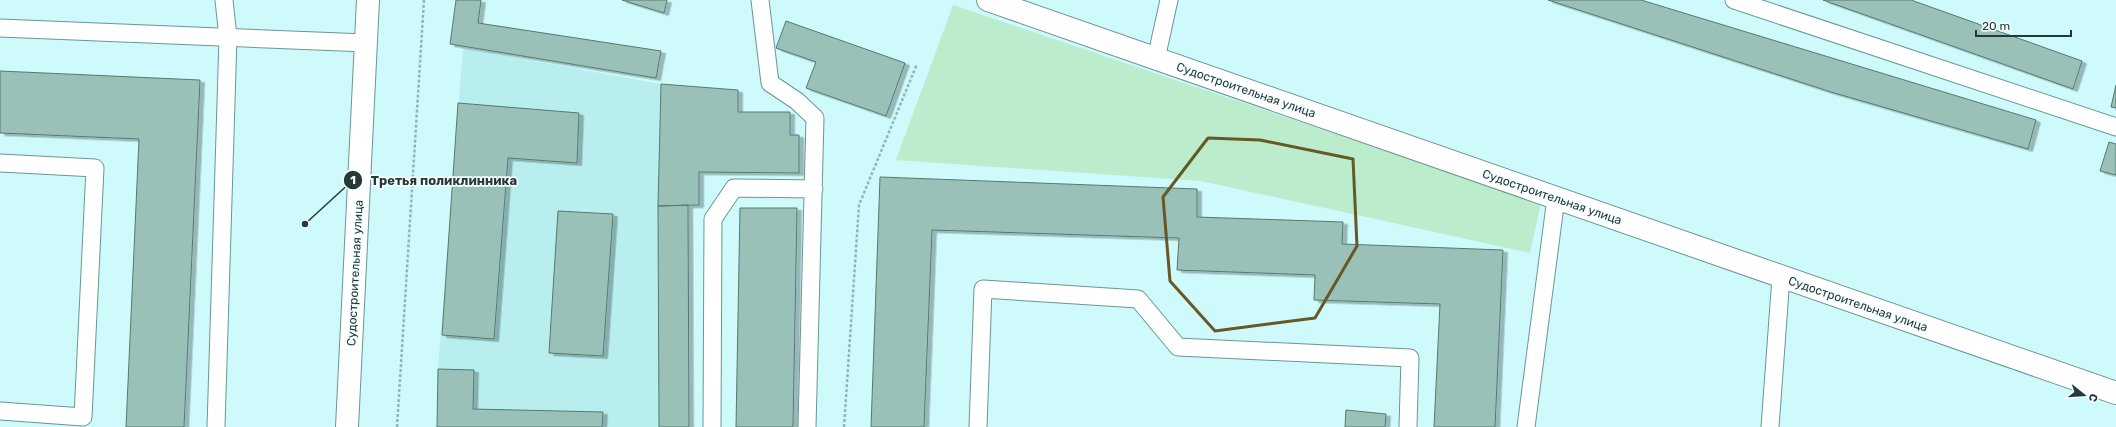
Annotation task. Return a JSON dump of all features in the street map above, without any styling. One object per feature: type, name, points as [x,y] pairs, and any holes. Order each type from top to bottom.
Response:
[{"type":"street","name":"Судостроительная улица","points":[[347,427],[368,0]]},
{"type":"street","name":"Судостроительная улица","points":[[988,0],[2116,393]]},
{"type":"lane","points":[[216,427],[228,37],[224,0]]},
{"type":"lane","points":[[760,0],[770,83],[797,101],[815,118],[807,427]]},
{"type":"lane","points":[[1156,59],[1169,0]]},
{"type":"lane","points":[[1734,0],[2081,116],[2116,126]]},
{"type":"lane","points":[[0,28],[366,43]]},
{"type":"lane","points":[[0,163],[95,168],[83,417],[0,411]]},
{"type":"lane","points":[[712,427],[713,219],[734,188],[814,189]]},
{"type":"lane","points":[[1526,427],[1556,198]]},
{"type":"lane","points":[[1770,427],[1781,277]]},
{"type":"lane","points":[[978,427],[983,289],[1138,299],[1178,347],[1410,358],[1408,427]]},
{"type":"path","points":[[397,427],[424,0]]},
{"type":"path","points":[[844,427],[859,205],[917,64]]},
{"type":"highlighted area","points":[[1208,138],[1260,140],[1353,159],[1357,246],[1315,318],[1215,331],[1170,281],[1163,197]]},
{"type":"shaded area","points":[[463,48],[661,84],[658,206],[659,427],[437,427],[438,369]]},
{"type":"green space","points":[[953,5],[1541,203],[1530,253],[1201,181],[896,160]]},
{"type":"building","points":[[456,0],[481,0],[478,23],[661,51],[656,78],[450,44]]},
{"type":"building","points":[[622,0],[667,0],[664,13]]},
{"type":"building","points":[[1548,0],[1641,0],[2036,120],[2028,149],[1831,92]]},
{"type":"building","points":[[1823,0],[1911,0],[2082,61],[2073,89]]},
{"type":"building","points":[[786,21],[905,63],[886,116],[806,88],[816,62],[776,48]]},
{"type":"building","points":[[0,71],[200,80],[184,427],[126,427],[139,139],[0,133]]},
{"type":"building","points":[[661,84],[738,90],[738,112],[790,112],[790,135],[799,135],[799,173],[699,172],[699,205],[658,206]]},
{"type":"building","points":[[2116,85],[2116,108],[2111,107]]},
{"type":"building","points":[[458,103],[579,113],[577,163],[508,158],[494,339],[442,335]]},
{"type":"building","points":[[2109,142],[2116,144],[2116,175],[2100,171]]},
{"type":"building","points":[[880,177],[1197,189],[1197,217],[1343,222],[1342,244],[1503,250],[1495,427],[1434,427],[1440,304],[1314,300],[1315,275],[1177,270],[1179,238],[932,230],[924,427],[871,427]]},
{"type":"building","points":[[688,205],[689,427],[659,427],[658,206]]},
{"type":"building","points":[[740,208],[797,208],[793,427],[736,427]]},
{"type":"building","points":[[558,211],[613,214],[603,356],[549,353]]},
{"type":"building","points":[[438,369],[474,370],[473,409],[603,412],[602,427],[437,427]]},
{"type":"building","points":[[1346,410],[1386,414],[1385,427],[1345,427]]},
{"type":"place","name":"Третья поликлинника","points":[[305,224]]}]
